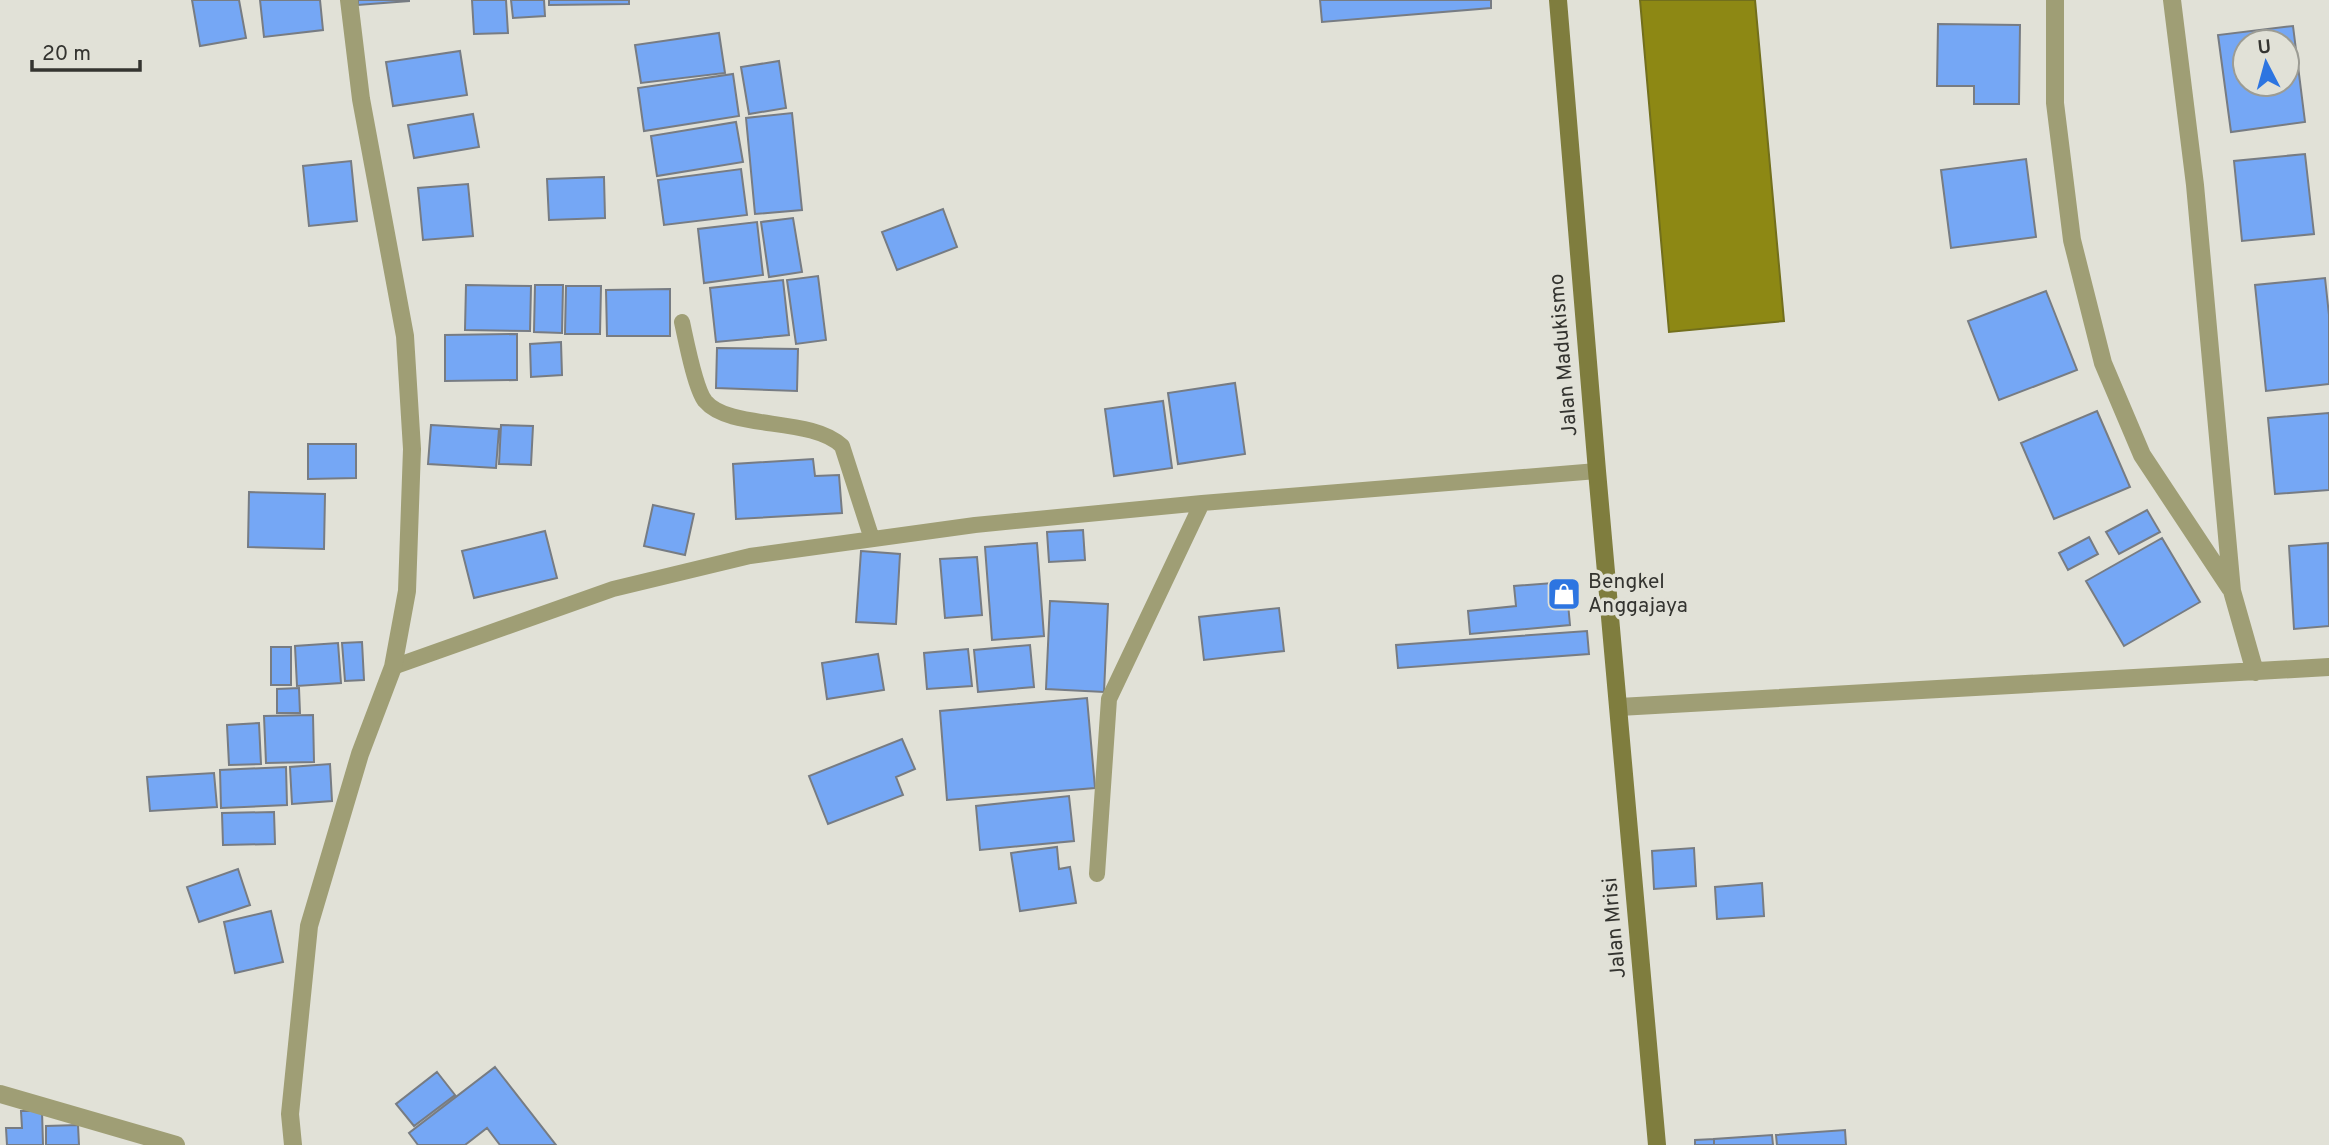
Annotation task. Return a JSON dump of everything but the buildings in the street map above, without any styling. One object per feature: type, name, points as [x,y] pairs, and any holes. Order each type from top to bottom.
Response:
[{"type":"street","points":[[293,1145],[290,1114],[310,926],[360,754],[393,667],[407,590],[412,449],[406,349],[361,99],[348,0]]},
{"type":"street","name":"Jalan Madukismo","points":[[1558,0],[1619,707]]},
{"type":"street","points":[[2055,0],[2055,103],[2072,240],[2103,363],[2142,455],[2232,591]]},
{"type":"street","points":[[2172,0],[2195,185],[2232,591],[2255,672]]},
{"type":"street","points":[[1619,707],[2329,667]]},
{"type":"street","name":"Jalan Mrisi","points":[[1619,707],[1657,1145]]},
{"type":"street","points":[[0,1094],[176,1145]]},
{"type":"lane","points":[[682,322],[704,400],[717,411],[812,431],[835,439],[842,446],[847,454],[872,539]]},
{"type":"lane","points":[[393,667],[612,589],[750,556],[975,525],[1202,503],[1597,471]]},
{"type":"lane","points":[[1097,874],[1109,699],[1202,503]]},
{"type":"shaded area","points":[[1640,0],[1755,0],[1784,321],[1669,332]]},
{"type":"place","name":"Bengkel Anggajaya","points":[[1564,594]]}]
